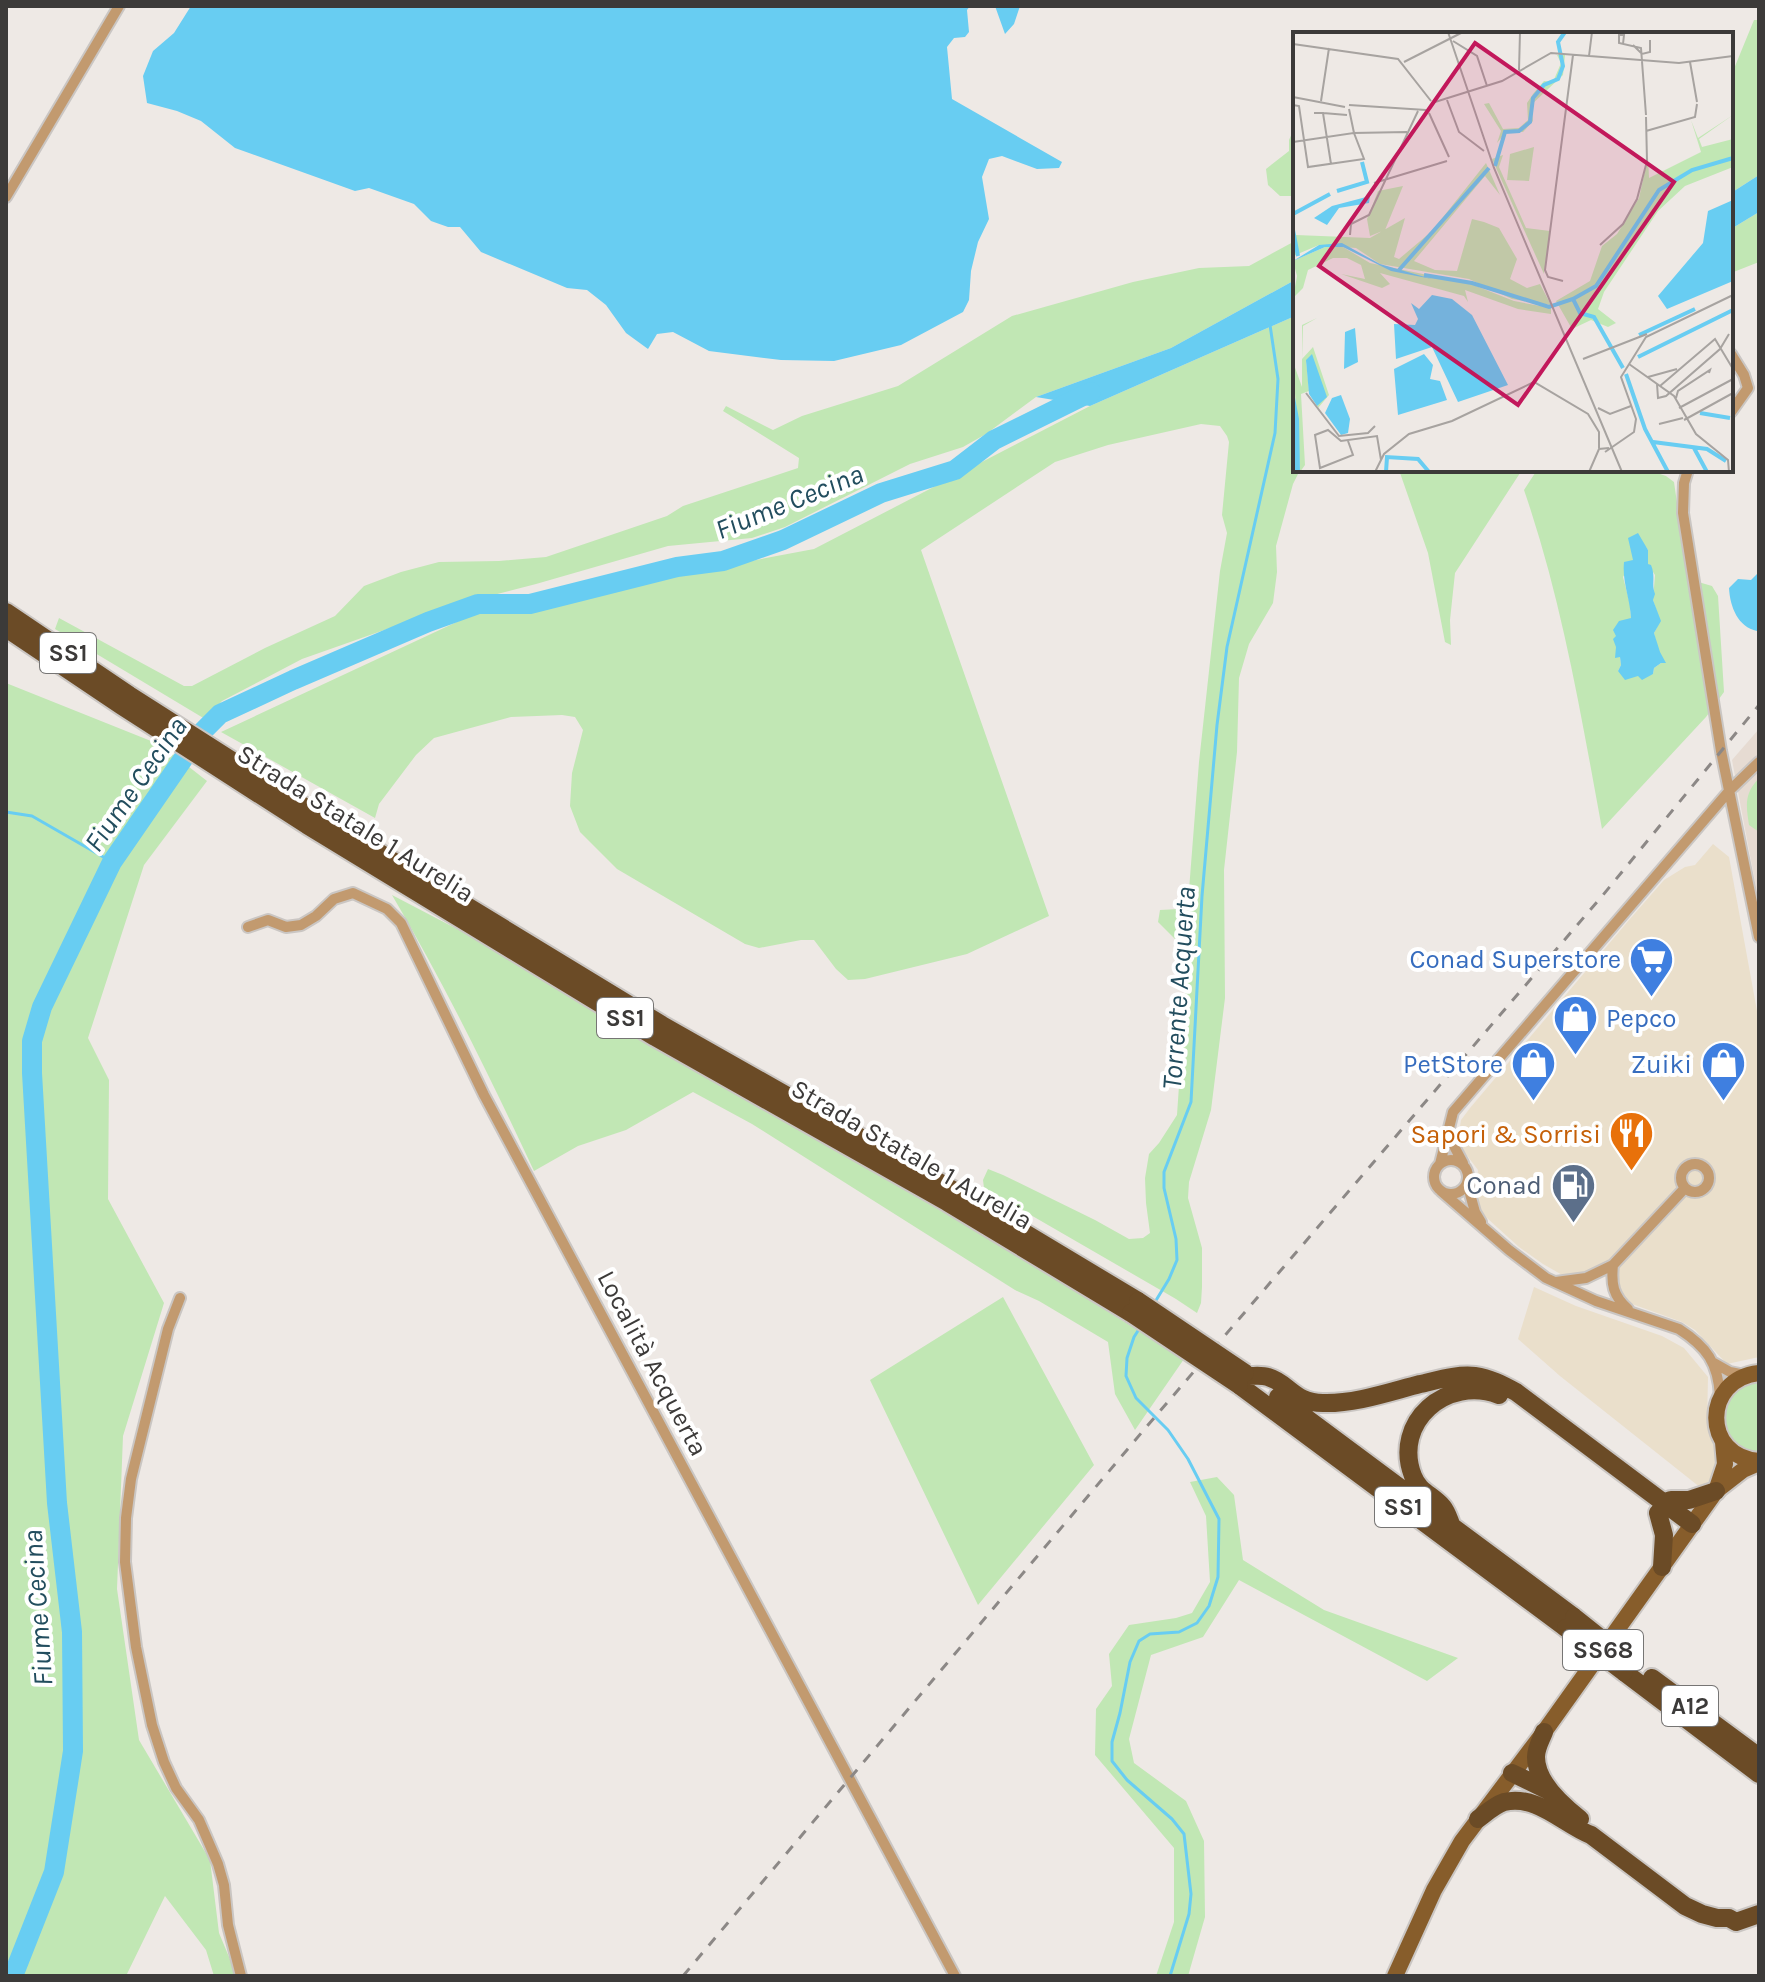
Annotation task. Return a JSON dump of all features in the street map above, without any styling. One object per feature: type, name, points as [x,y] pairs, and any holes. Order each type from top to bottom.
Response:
[{"type":"highway","name":"Strada Statale 1 Aurelia","points":[[6,612],[126,700]]},
{"type":"highway","name":"Strada Statale 1 Aurelia","points":[[6,628],[126,700],[311,819],[1134,1307],[1244,1378],[1451,1524],[1570,1622]]},
{"type":"highway","points":[[1244,1378],[1269,1377],[1296,1397],[1323,1403],[1378,1395],[1456,1376],[1490,1380],[1516,1392],[1690,1528]]},
{"type":"highway","name":"Strada Statale 1 Aurelia","points":[[1244,1378],[1570,1622],[1755,1766]]},
{"type":"highway","name":"SS1","points":[[1451,1524],[1444,1508],[1416,1483],[1409,1458],[1415,1426],[1428,1408],[1445,1396],[1466,1389],[1488,1391],[1511,1400],[1662,1508]]},
{"type":"highway","points":[[1662,1508],[1671,1500],[1689,1500],[1716,1491]]},
{"type":"highway","points":[[1662,1508],[1662,1567]]},
{"type":"highway","points":[[1544,1732],[1536,1761],[1544,1799]]},
{"type":"highway","points":[[1755,1766],[1751,1780],[1759,1786]]},
{"type":"highway","points":[[1512,1773],[1544,1799],[1581,1820],[1591,1835],[1685,1906],[1736,1922],[1759,1914]]},
{"type":"highway","points":[[1478,1819],[1503,1802],[1544,1799]]},
{"type":"highway","points":[[1729,1918],[1759,1903]]},
{"type":"main road","points":[[1720,1398],[1731,1384],[1753,1374]]},
{"type":"main road","name":"SS68","points":[[1395,1976],[1448,1863],[1716,1491],[1725,1464],[1723,1442],[1716,1425],[1720,1398]]},
{"type":"main road","name":"SS68","points":[[1723,1442],[1736,1455],[1759,1462]]},
{"type":"main road","name":"SS68","points":[[1716,1491],[1759,1462]]},
{"type":"street","points":[[6,197],[119,6]]},
{"type":"street","points":[[1733,357],[1748,388],[1733,409]]},
{"type":"street","points":[[1687,472],[1683,513],[1721,751],[1759,937]]},
{"type":"street","points":[[1753,1374],[1730,1372],[1714,1363],[1693,1339],[1679,1329],[1596,1301],[1546,1278],[1441,1191],[1434,1176],[1453,1112],[1730,790],[1759,762]]},
{"type":"street","name":"Località Acquerta","points":[[248,927],[268,920],[286,927],[301,925],[334,899],[353,893],[387,909],[401,923],[484,1095],[955,1976]]},
{"type":"street","points":[[1449,1128],[1468,1174],[1467,1183],[1475,1212],[1487,1230]]},
{"type":"street","points":[[1440,1164],[1452,1160],[1464,1166]]},
{"type":"street","points":[[1441,1191],[1454,1194],[1463,1190],[1467,1183]]},
{"type":"street","points":[[1554,1282],[1586,1278],[1613,1265],[1685,1188]]},
{"type":"street","points":[[1613,1265],[1614,1293],[1633,1313]]},
{"type":"street","points":[[180,1298],[168,1329],[131,1479],[125,1562],[136,1647],[152,1725],[176,1788],[199,1820],[218,1864],[224,1885],[228,1925],[241,1976]]},
{"type":"street","points":[[1714,1363],[1719,1377],[1720,1398]]},
{"type":"shaded area","points":[[1759,729],[1759,903],[1732,760]]},
{"type":"shaded area","points":[[1713,844],[1729,857],[1759,1022],[1759,1357],[1727,1364],[1695,1330],[1624,1299],[1618,1293],[1616,1271],[1607,1261],[1588,1274],[1564,1276],[1519,1247],[1477,1209],[1478,1170],[1458,1139],[1461,1120],[1470,1108],[1629,920],[1664,880],[1685,867],[1695,865]]},
{"type":"shaded area","points":[[1534,1287],[1576,1306],[1662,1336],[1684,1348],[1708,1377],[1707,1424],[1718,1454],[1717,1467],[1711,1479],[1701,1488],[1518,1339]]},
{"type":"green space","points":[[1754,20],[1759,20],[1759,175],[1733,192],[1733,71]]},
{"type":"green space","points":[[1293,131],[1293,196],[1280,196],[1268,185],[1266,169],[1289,151]]},
{"type":"green space","points":[[1759,212],[1759,262],[1733,272],[1733,228]]},
{"type":"green space","points":[[1293,242],[1293,281],[1171,348],[1036,397],[963,447],[910,464],[785,527],[752,538],[668,546],[458,604],[302,659],[222,701],[205,719],[55,629],[59,618],[184,686],[192,686],[335,616],[364,586],[401,572],[439,562],[546,557],[667,516],[683,506],[798,468],[799,458],[723,411],[726,406],[773,430],[802,416],[898,386],[1012,316],[1133,282],[1199,268],[1249,266]]},
{"type":"green space","points":[[1293,317],[1293,472],[1299,472],[1276,546],[1273,603],[1249,644],[1239,678],[1237,752],[1224,870],[1225,998],[1211,1110],[1189,1182],[1188,1198],[1202,1248],[1201,1303],[1197,1313],[984,1188],[983,1180],[988,1169],[1003,1175],[1129,1239],[1143,1238],[1150,1233],[1145,1178],[1149,1154],[1177,1115],[1186,984],[1175,939],[1158,922],[1160,910],[1179,909],[1189,890],[1199,762],[1227,533],[1222,515],[1229,442],[1220,426],[1201,424],[1108,445],[1055,462],[921,550],[1049,916],[967,954],[865,979],[848,980],[814,940],[759,948],[745,944],[617,869],[580,832],[570,806],[572,773],[583,730],[575,717],[511,717],[434,738],[416,755],[379,804],[375,818],[221,732],[476,613],[814,549],[1090,406]]},
{"type":"green space","points":[[1400,472],[1521,472],[1455,573],[1451,645],[1445,642],[1428,553]]},
{"type":"green space","points":[[1536,472],[1654,472],[1666,476],[1674,482],[1688,579],[1712,586],[1718,596],[1724,692],[1706,717],[1602,829],[1560,616],[1524,490]],"holes":[[[1643,543],[1648,550],[1648,564],[1655,575],[1653,600],[1660,621],[1654,633],[1661,663],[1654,668],[1653,674],[1638,676],[1618,671],[1621,665],[1620,656],[1616,657],[1617,637],[1631,618],[1623,577]]]},
{"type":"green space","points":[[6,683],[161,745],[207,781],[144,865],[88,1038],[109,1080],[108,1199],[164,1303],[123,1436],[117,1589],[139,1740],[210,1860],[219,1933],[237,1976],[214,1976],[206,1950],[165,1896],[126,1976],[6,1976]]},
{"type":"green space","points":[[1759,778],[1759,832],[1749,825],[1747,806],[1748,795]]},
{"type":"green space","points":[[392,895],[480,941],[589,1008],[1014,1253],[1184,1359],[1135,1430],[1115,1394],[1108,1342],[1015,1290],[752,1124],[693,1092],[626,1130],[578,1146],[534,1171],[466,1032]]},
{"type":"green space","points":[[1003,1297],[1094,1465],[978,1605],[870,1380]]},
{"type":"green space","points":[[1759,1381],[1759,1453],[1743,1448],[1732,1440],[1725,1429],[1723,1417],[1725,1405],[1732,1394],[1743,1386]]},
{"type":"green space","points":[[1217,1477],[1234,1495],[1243,1560],[1324,1610],[1458,1658],[1427,1681],[1239,1580],[1203,1637],[1151,1655],[1129,1739],[1134,1763],[1186,1801],[1204,1841],[1205,1917],[1188,1976],[1156,1976],[1174,1922],[1174,1848],[1095,1755],[1096,1709],[1112,1686],[1109,1654],[1129,1625],[1192,1613],[1210,1582],[1206,1516],[1190,1482]]},
{"type":"water","points":[[191,6],[970,6],[967,10],[969,32],[965,37],[954,38],[947,47],[952,99],[1062,162],[1059,168],[1037,169],[1002,156],[989,159],[982,177],[989,219],[978,242],[971,271],[969,300],[963,312],[901,345],[834,361],[781,360],[709,351],[673,332],[657,334],[648,349],[626,333],[606,305],[587,290],[567,288],[481,252],[460,227],[448,227],[431,221],[414,204],[369,188],[355,191],[235,148],[201,121],[147,103],[143,76],[153,51],[174,33]]},
{"type":"water","points":[[995,6],[1020,6],[1014,24],[1005,34]]},
{"type":"water","points":[[1759,175],[1759,212],[1733,228],[1733,192]]},
{"type":"water","points":[[1293,281],[1293,317],[1090,406],[1036,397],[1171,348]]},
{"type":"water","points":[[1638,533],[1648,550],[1655,594],[1653,600],[1661,621],[1654,633],[1666,663],[1661,663],[1654,668],[1653,674],[1642,680],[1638,676],[1625,680],[1618,671],[1621,665],[1620,657],[1615,658],[1613,639],[1616,636],[1613,630],[1619,621],[1631,618],[1624,562],[1633,560],[1628,538]]},
{"type":"water","points":[[1759,572],[1757,631],[1750,629],[1736,615],[1729,588],[1738,579],[1751,580]]},
{"type":"waterway","name":"Torrente Acquerta","points":[[1155,1302],[1177,1260],[1164,1172],[1191,1102],[1202,896],[1227,647],[1275,433],[1278,379],[1270,325]]},
{"type":"waterway","name":"Fiume Cecina","points":[[13,1976],[54,1872],[73,1751],[72,1632],[57,1503],[32,1041],[42,1007],[112,862],[201,733],[220,714],[428,622],[478,604],[530,604],[677,567],[723,561],[783,540],[881,493],[955,470],[994,440],[1091,392]]},
{"type":"waterway","points":[[6,812],[32,816],[112,862]]},
{"type":"waterway","name":"Torrente Acquerta","points":[[1141,1326],[1127,1358],[1126,1376],[1136,1398],[1168,1430],[1188,1459],[1219,1519],[1218,1577],[1209,1606],[1197,1623],[1179,1632],[1150,1634],[1139,1641],[1130,1662],[1112,1742],[1112,1761],[1127,1780],[1172,1819],[1184,1834],[1191,1894],[1189,1914],[1170,1976]]},
{"type":"railway","points":[[683,1976],[1148,1425],[1603,895],[1759,705]]},
{"type":"place","name":"Conad Superstore","points":[[1652,998]]},
{"type":"place","name":"Pepco","points":[[1575,1057]]},
{"type":"place","name":"PetStore","points":[[1534,1103]]},
{"type":"place","name":"Zuiki","points":[[1723,1103]]},
{"type":"place","name":"Sapori & Sorrisi","points":[[1632,1173]]},
{"type":"place","name":"Conad","points":[[1573,1224]]}]
